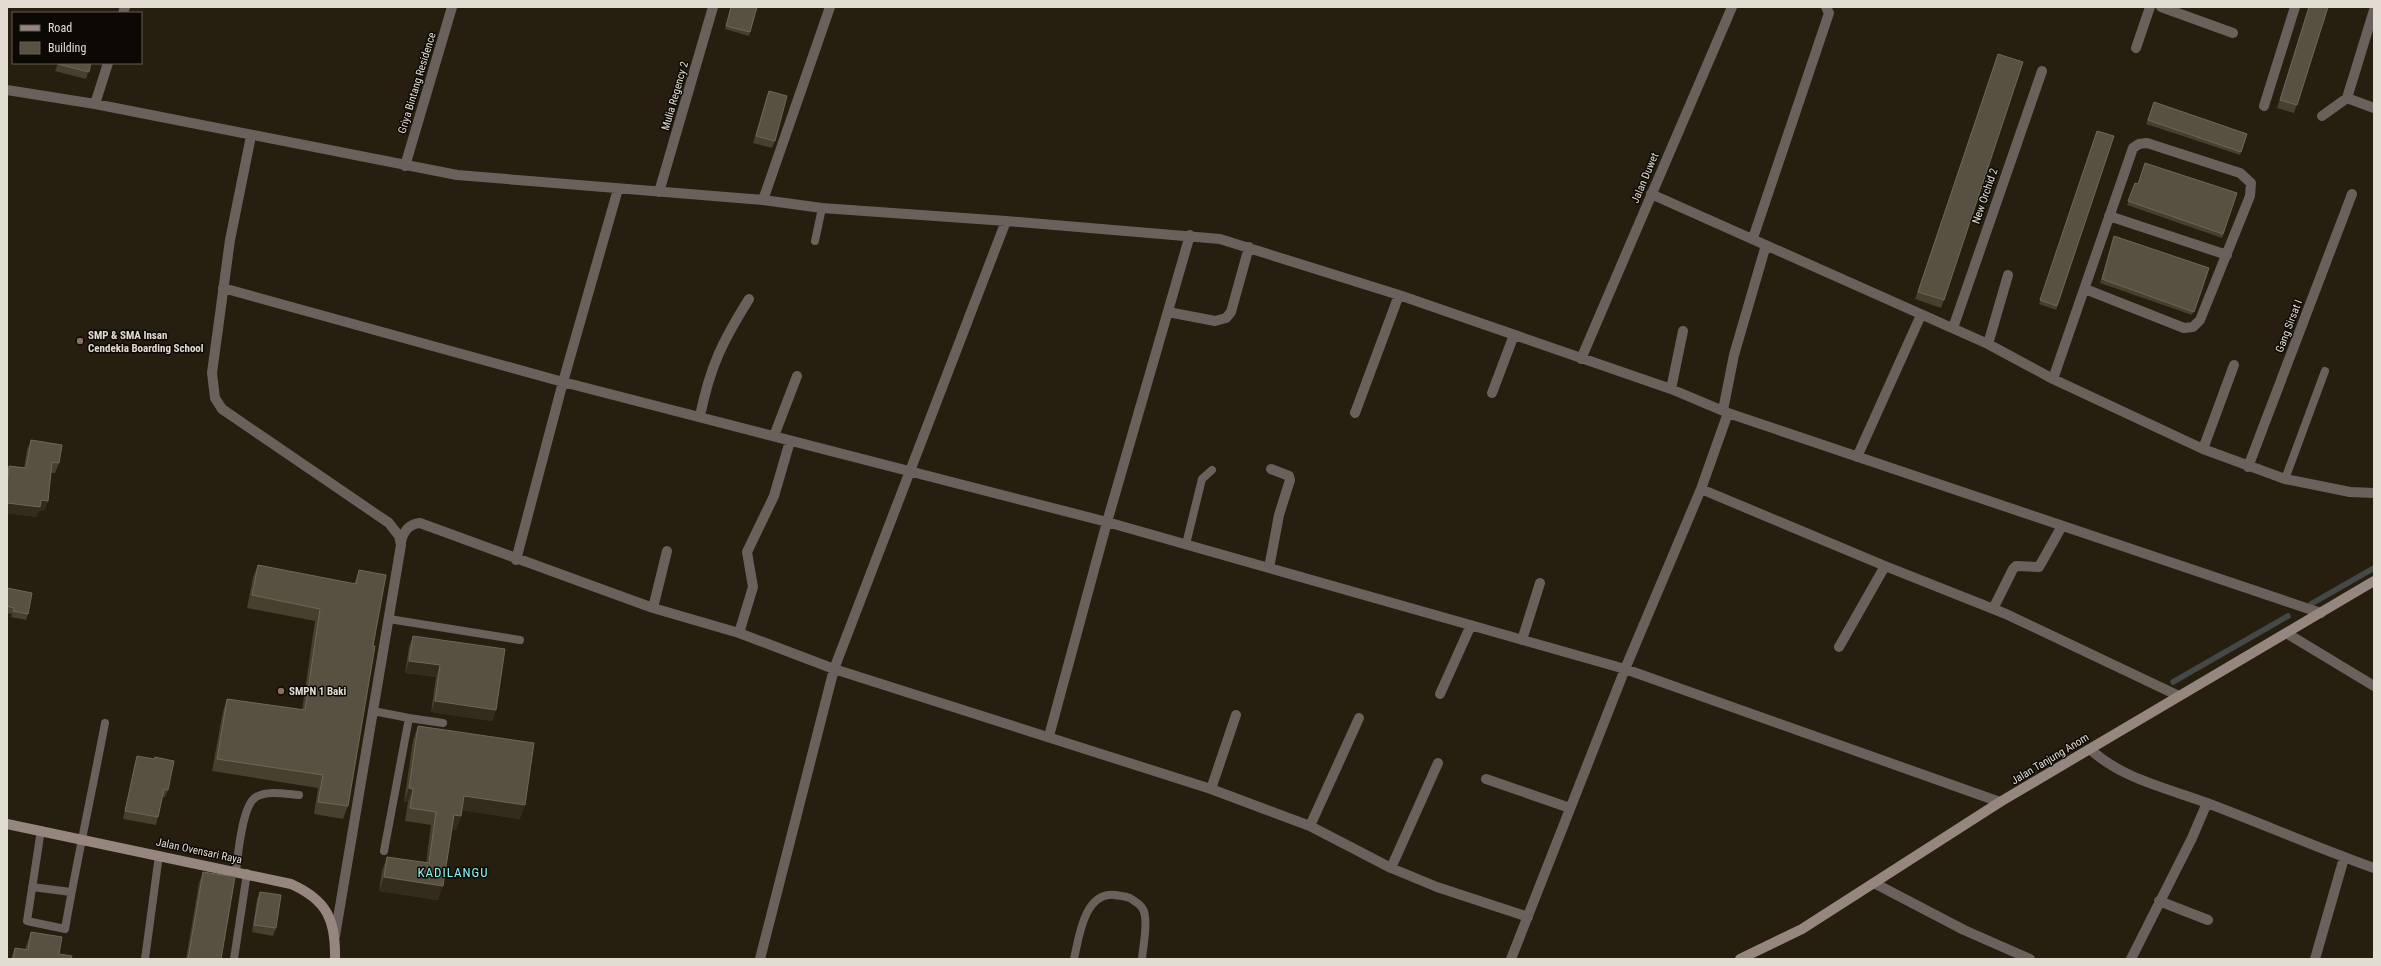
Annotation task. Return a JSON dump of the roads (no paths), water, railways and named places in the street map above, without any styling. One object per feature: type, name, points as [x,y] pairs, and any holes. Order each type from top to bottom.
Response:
[{"type":"main road","name":"Jalan Tanjung Anom","points":[[1740,959],[1802,929],[2000,802],[2179,696],[2288,634],[2374,582]]},
{"type":"main road","name":"Jalan Ovensari Raya","points":[[7,824],[247,873],[291,884],[308,892],[323,905],[330,916],[335,936],[335,959]]},
{"type":"street","name":"Griya Bintang Residence","points":[[405,166],[452,7]]},
{"type":"street","name":"Mulia Regency 2","points":[[659,192],[713,7]]},
{"type":"street","points":[[763,200],[830,7]]},
{"type":"street","name":"Jalan Duwet","points":[[1581,359],[1732,7]]},
{"type":"street","points":[[1753,238],[1826,22],[1829,12],[1826,7]]},
{"type":"street","points":[[2136,48],[2150,7]]},
{"type":"street","points":[[2161,7],[2233,33]]},
{"type":"street","points":[[2264,106],[2296,7]]},
{"type":"street","points":[[2322,116],[2347,98],[2374,10]]},
{"type":"street","points":[[95,104],[108,64]]},
{"type":"street","name":"New Orchid 2","points":[[1952,328],[2042,71]]},
{"type":"street","points":[[7,90],[95,104],[251,136],[457,175],[763,200],[822,208],[1190,235],[1249,247],[1399,295],[1671,389],[1726,412],[2321,613]]},
{"type":"street","points":[[2347,98],[2374,108]]},
{"type":"street","points":[[251,136],[230,240],[223,288],[212,373],[214,393],[222,409],[389,523],[401,542]]},
{"type":"street","points":[[2053,379],[2109,216],[2133,148],[2139,144],[2147,143],[2240,173],[2252,183],[2252,189],[2227,255],[2200,320],[2189,328],[2184,328],[2084,289]]},
{"type":"street","points":[[516,560],[563,382],[618,189]]},
{"type":"street","points":[[1651,194],[1753,238],[1988,344],[2053,379],[2203,449],[2285,479],[2350,492],[2374,493]]},
{"type":"street","name":"Gang Sirsat I","points":[[2248,466],[2352,194]]},
{"type":"street","points":[[2109,216],[2227,255]]},
{"type":"street","points":[[760,959],[834,669],[1006,221]]},
{"type":"street","points":[[1049,736],[1107,522],[1190,235]]},
{"type":"street","points":[[1511,959],[1625,669],[1701,489],[1726,412],[1734,355],[1766,245]]},
{"type":"street","points":[[1168,312],[1215,321],[1226,318],[1231,312],[1249,247]]},
{"type":"street","points":[[1988,344],[2008,275]]},
{"type":"street","points":[[223,288],[563,382],[700,416],[1107,522],[1625,669],[2000,802]]},
{"type":"street","points":[[1355,413],[1399,295]]},
{"type":"street","points":[[700,416],[705,390],[717,354],[749,299]]},
{"type":"street","points":[[1857,457],[1922,315]]},
{"type":"street","points":[[1671,389],[1683,331]]},
{"type":"street","points":[[1492,393],[1514,335]]},
{"type":"street","points":[[2203,449],[2234,365]]},
{"type":"street","points":[[774,436],[797,376]]},
{"type":"street","points":[[739,633],[753,587],[747,552],[774,496],[790,440]]},
{"type":"street","points":[[1269,568],[1279,515],[1290,480],[1290,476],[1271,469]]},
{"type":"street","points":[[1701,489],[1885,566],[1993,609],[2179,696]]},
{"type":"street","points":[[335,936],[401,542],[405,531],[414,524],[420,523],[516,560],[653,608],[739,633],[834,669],[1049,736],[1210,789],[1310,826],[1391,868],[1437,887],[1528,917]]},
{"type":"street","points":[[1993,609],[2013,569],[2016,566],[2039,567],[2062,526]]},
{"type":"street","points":[[653,608],[667,551]]},
{"type":"street","points":[[1839,647],[1885,566]]},
{"type":"street","points":[[1522,640],[1540,583]]},
{"type":"street","points":[[1440,694],[1471,625]]},
{"type":"street","points":[[2288,634],[2374,686]]},
{"type":"street","points":[[1210,789],[1236,715]]},
{"type":"street","points":[[1310,826],[1359,718]]},
{"type":"street","points":[[2090,749],[2104,762],[2122,772],[2207,803],[2344,858],[2374,868]]},
{"type":"street","points":[[1391,868],[1438,763]]},
{"type":"street","points":[[1486,779],[1570,808]]},
{"type":"street","points":[[2131,959],[2207,803]]},
{"type":"street","points":[[2315,959],[2344,858]]},
{"type":"street","points":[[1874,883],[1964,930],[2030,959]]},
{"type":"street","points":[[2159,902],[2208,920]]},
{"type":"lane","points":[[815,242],[822,208]]},
{"type":"lane","points":[[2285,479],[2325,371]]},
{"type":"lane","points":[[1186,544],[1200,483],[1205,475],[1212,470]]},
{"type":"lane","points":[[389,619],[520,640]]},
{"type":"lane","points":[[373,711],[443,723]]},
{"type":"lane","points":[[384,851],[409,718]]},
{"type":"lane","points":[[41,830],[27,921],[65,929],[76,866],[83,839],[105,723]]},
{"type":"lane","points":[[236,871],[239,843],[248,806],[255,797],[268,793],[299,795]]},
{"type":"lane","points":[[145,959],[159,855]]},
{"type":"lane","points":[[234,959],[247,873]]},
{"type":"lane","points":[[32,887],[71,892]]},
{"type":"lane","points":[[1074,959],[1081,927],[1088,911],[1098,899],[1107,894],[1127,897],[1142,906],[1145,916],[1142,959]]},
{"type":"waterway","points":[[2311,604],[2374,568]]},
{"type":"waterway","points":[[2173,682],[2288,616]]},
{"type":"place","name":"SMP & SMA Insan Cendekia Boarding School","points":[[80,341]]},
{"type":"place","name":"SMPN 1 Baki","points":[[281,691]]},
{"type":"district","name":"KADILANGU","points":[[453,872]]}]
